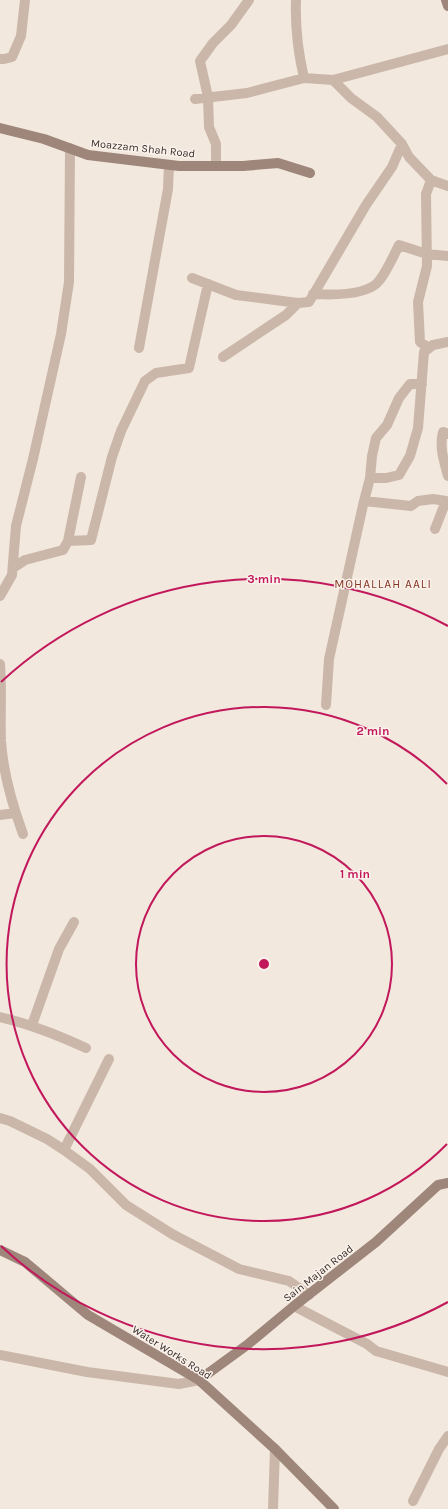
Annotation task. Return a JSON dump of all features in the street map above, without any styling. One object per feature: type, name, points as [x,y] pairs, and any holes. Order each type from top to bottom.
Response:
[{"type":"street","points":[[0,59],[12,57],[21,36],[25,0]]},
{"type":"street","points":[[216,166],[216,144],[209,127],[208,98],[200,61],[213,43],[231,26],[249,0]]},
{"type":"street","points":[[296,0],[295,21],[298,51],[304,78]]},
{"type":"street","points":[[446,0],[448,6]]},
{"type":"street","points":[[195,99],[247,92],[304,78],[333,80],[448,49]]},
{"type":"street","points":[[333,80],[351,98],[377,117],[402,144],[409,156],[432,180],[448,186]]},
{"type":"street","name":"Moazzam Shah Road","points":[[0,128],[44,138],[88,155],[169,165],[243,166],[278,163],[310,173]]},
{"type":"street","points":[[192,278],[236,295],[309,302],[366,205],[392,166],[402,144]]},
{"type":"street","points":[[0,596],[12,575],[16,526],[60,341],[69,282],[70,148]]},
{"type":"street","points":[[139,348],[168,189],[169,165]]},
{"type":"street","points":[[429,348],[420,342],[418,302],[427,266],[426,194],[432,180]]},
{"type":"street","points":[[313,294],[332,295],[361,292],[378,282],[399,245],[426,254],[448,256]]},
{"type":"street","points":[[68,541],[91,540],[112,457],[121,431],[145,381],[156,374],[189,368],[208,284]]},
{"type":"street","points":[[223,357],[286,314],[298,302]]},
{"type":"street","points":[[370,478],[386,478],[399,475],[410,456],[418,428],[424,352],[433,345],[448,342]]},
{"type":"street","points":[[326,705],[329,659],[370,478],[372,456],[376,438],[387,426],[399,398],[410,384],[422,384]]},
{"type":"street","points":[[448,434],[443,432],[441,439],[443,460],[448,476]]},
{"type":"street","points":[[13,568],[25,560],[63,550],[68,541],[81,477]]},
{"type":"street","points":[[364,501],[411,506],[418,501],[447,498],[435,529]]},
{"type":"street","points":[[0,664],[1,742],[15,813],[23,834]]},
{"type":"street","points":[[0,816],[15,813]]},
{"type":"street","points":[[32,1025],[59,949],[74,922]]},
{"type":"street","points":[[0,1017],[32,1025],[86,1048]]},
{"type":"street","points":[[64,1150],[109,1059]]},
{"type":"street","points":[[0,1118],[10,1121],[47,1139],[64,1150],[90,1169],[126,1205],[172,1234],[239,1269],[289,1281],[310,1295]]},
{"type":"street","name":"Sain Majan Road","points":[[199,1380],[310,1295],[376,1242],[438,1185],[448,1183]]},
{"type":"street","name":"Water Works Road","points":[[0,1250],[25,1262],[88,1315],[199,1380],[275,1448],[334,1509]]},
{"type":"street","points":[[294,1306],[367,1344],[376,1351],[448,1372]]},
{"type":"street","points":[[0,1355],[87,1372],[179,1384],[199,1380]]},
{"type":"street","points":[[413,1501],[448,1436]]},
{"type":"street","points":[[273,1509],[275,1448]]},
{"type":"district","name":"MOHALLAH AALI","points":[[383,584]]}]
